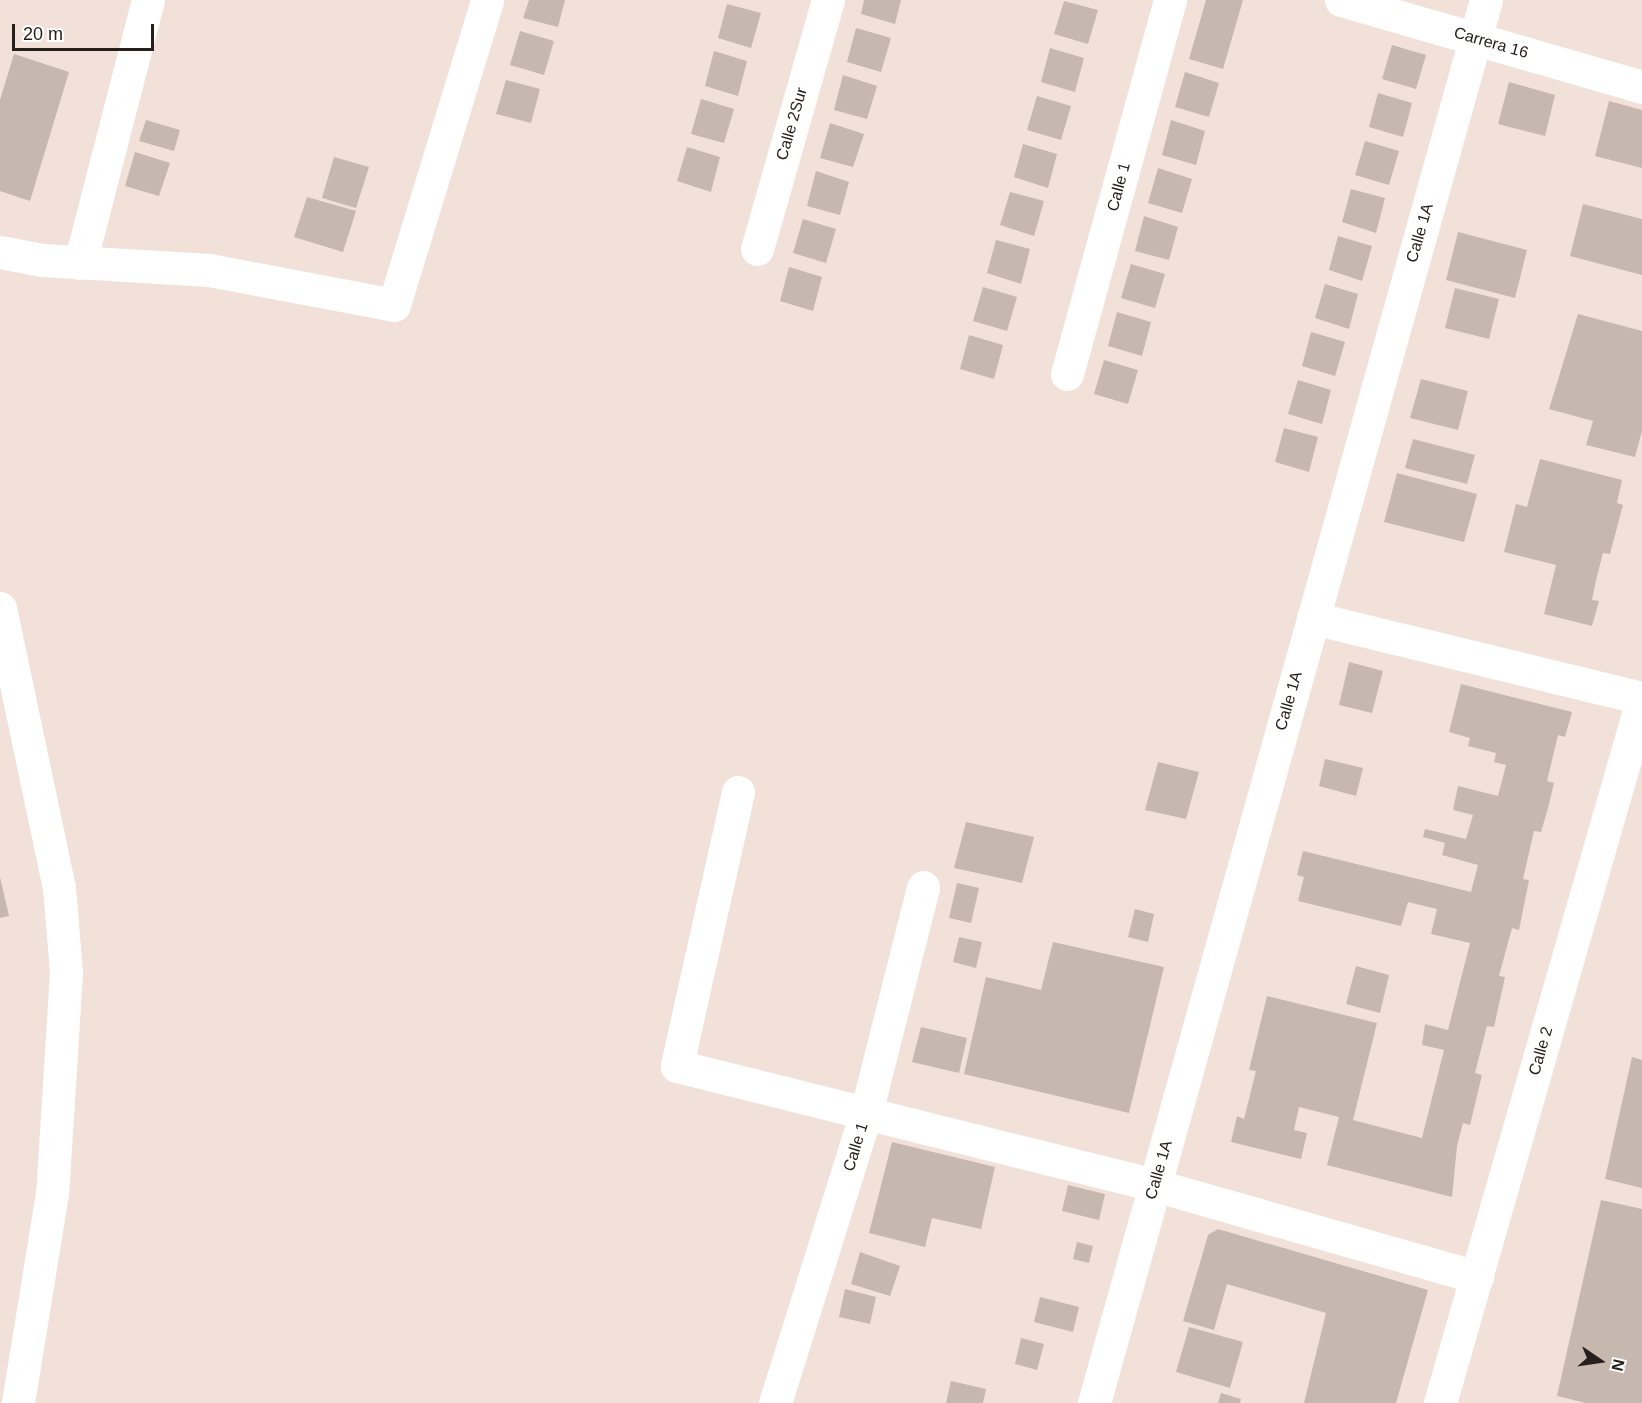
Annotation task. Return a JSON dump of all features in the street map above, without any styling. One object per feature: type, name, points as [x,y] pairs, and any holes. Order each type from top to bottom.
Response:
[{"type":"street","points":[[80,263],[148,0]]},
{"type":"street","points":[[0,252],[80,263],[209,270],[394,305],[488,0]]},
{"type":"street","name":"Calle 2Sur","points":[[757,249],[828,0]]},
{"type":"street","name":"Calle 1","points":[[1067,374],[1170,0]]},
{"type":"street","name":"Carrera 16","points":[[1341,0],[1642,87]]},
{"type":"street","name":"Calle 1A","points":[[1094,1403],[1485,0]]},
{"type":"street","points":[[0,608],[59,887],[66,973],[52,1193],[18,1403]]},
{"type":"street","points":[[1313,618],[1642,699]]},
{"type":"street","name":"Calle 2","points":[[1440,1403],[1642,699]]},
{"type":"street","points":[[738,792],[677,1066],[1154,1185],[1476,1277]]},
{"type":"street","name":"Calle 1","points":[[775,1403],[866,1113],[923,887]]},
{"type":"building","points":[[529,0],[565,0],[558,27],[523,18]]},
{"type":"building","points":[[864,0],[901,0],[895,24],[861,14]]},
{"type":"building","points":[[1206,0],[1243,0],[1223,69],[1189,59]]},
{"type":"building","points":[[1064,1],[1098,10],[1088,44],[1054,34]]},
{"type":"building","points":[[727,4],[761,13],[751,48],[718,38]]},
{"type":"building","points":[[856,28],[891,38],[881,72],[847,62]]},
{"type":"building","points":[[520,31],[554,41],[544,75],[510,65]]},
{"type":"building","points":[[1392,45],[1426,55],[1416,89],[1382,79]]},
{"type":"building","points":[[1050,48],[1084,58],[1075,92],[1041,82]]},
{"type":"building","points":[[714,51],[747,61],[738,96],[705,86]]},
{"type":"building","points":[[14,54],[69,72],[30,201],[0,191],[0,100]]},
{"type":"building","points":[[1185,72],[1219,83],[1209,117],[1175,107]]},
{"type":"building","points":[[843,75],[877,86],[867,119],[834,110]]},
{"type":"building","points":[[506,80],[540,89],[531,123],[496,114]]},
{"type":"building","points":[[1509,82],[1555,95],[1545,136],[1498,124]]},
{"type":"building","points":[[1378,93],[1412,103],[1403,137],[1369,127]]},
{"type":"building","points":[[1037,96],[1071,106],[1061,140],[1027,130]]},
{"type":"building","points":[[701,99],[734,109],[724,143],[691,134]]},
{"type":"building","points":[[1609,101],[1642,110],[1642,168],[1595,156]]},
{"type":"building","points":[[146,120],[180,130],[174,151],[139,141]]},
{"type":"building","points":[[1171,120],[1205,131],[1196,165],[1162,155]]},
{"type":"building","points":[[830,123],[864,134],[853,167],[820,158]]},
{"type":"building","points":[[1365,141],[1399,151],[1389,185],[1355,175]]},
{"type":"building","points":[[1023,144],[1057,154],[1048,188],[1014,177]]},
{"type":"building","points":[[687,147],[720,157],[711,192],[677,181]]},
{"type":"building","points":[[135,152],[170,163],[159,196],[125,186]]},
{"type":"building","points":[[334,157],[369,167],[356,208],[322,198]]},
{"type":"building","points":[[1158,168],[1192,179],[1182,213],[1148,203]]},
{"type":"building","points":[[816,171],[849,182],[840,215],[807,206]]},
{"type":"building","points":[[1351,189],[1385,198],[1376,233],[1342,222]]},
{"type":"building","points":[[1010,192],[1044,201],[1034,236],[1000,225]]},
{"type":"building","points":[[307,197],[356,211],[343,252],[294,237]]},
{"type":"building","points":[[1583,204],[1642,219],[1642,275],[1570,256]]},
{"type":"building","points":[[1144,216],[1178,227],[1169,260],[1135,251]]},
{"type":"building","points":[[803,219],[836,229],[826,263],[793,253]]},
{"type":"building","points":[[1458,232],[1527,250],[1515,298],[1446,280]]},
{"type":"building","points":[[1338,236],[1372,246],[1362,281],[1329,270]]},
{"type":"building","points":[[996,240],[1030,249],[1021,284],[987,273]]},
{"type":"building","points":[[1131,264],[1165,274],[1155,308],[1121,298]]},
{"type":"building","points":[[789,267],[822,277],[813,311],[780,301]]},
{"type":"building","points":[[1325,284],[1358,294],[1349,329],[1315,318]]},
{"type":"building","points":[[983,287],[1017,297],[1007,331],[973,321]]},
{"type":"building","points":[[1455,288],[1499,299],[1489,339],[1445,328]]},
{"type":"building","points":[[1117,312],[1151,322],[1142,356],[1108,346]]},
{"type":"building","points":[[1578,314],[1642,331],[1642,431],[1635,457],[1586,445],[1593,421],[1549,409]]},
{"type":"building","points":[[1311,332],[1345,342],[1335,376],[1302,366]]},
{"type":"building","points":[[969,335],[1003,345],[994,379],[960,369]]},
{"type":"building","points":[[1104,360],[1138,370],[1128,404],[1094,394]]},
{"type":"building","points":[[1421,379],[1468,391],[1458,430],[1410,418]]},
{"type":"building","points":[[1298,380],[1331,390],[1322,424],[1288,414]]},
{"type":"building","points":[[1284,428],[1318,437],[1309,472],[1275,462]]},
{"type":"building","points":[[1413,439],[1475,455],[1467,484],[1405,468]]},
{"type":"building","points":[[1540,459],[1622,480],[1617,503],[1623,505],[1610,554],[1603,553],[1597,576],[1592,600],[1599,601],[1592,626],[1544,614],[1556,565],[1504,552],[1516,504],[1527,507]]},
{"type":"building","points":[[1397,473],[1477,494],[1464,542],[1384,522]]},
{"type":"building","points":[[1349,662],[1383,671],[1372,713],[1339,705]]},
{"type":"building","points":[[1461,684],[1572,712],[1565,737],[1558,735],[1547,781],[1554,783],[1541,832],[1534,831],[1523,879],[1529,880],[1519,930],[1512,928],[1499,976],[1505,977],[1494,1027],[1487,1026],[1475,1073],[1482,1075],[1470,1125],[1463,1123],[1457,1146],[1452,1197],[1327,1165],[1339,1117],[1299,1107],[1294,1130],[1307,1133],[1301,1159],[1231,1142],[1237,1116],[1244,1119],[1256,1071],[1249,1070],[1267,996],[1377,1023],[1353,1120],[1422,1138],[1444,1050],[1422,1045],[1425,1024],[1448,1030],[1470,943],[1431,934],[1437,909],[1408,902],[1401,926],[1298,901],[1304,877],[1297,875],[1303,851],[1471,892],[1478,865],[1442,855],[1445,843],[1423,837],[1425,829],[1466,839],[1473,815],[1453,810],[1458,786],[1498,796],[1506,765],[1494,762],[1496,753],[1468,746],[1470,738],[1449,732]]},
{"type":"building","points":[[1325,759],[1363,768],[1356,796],[1319,786]]},
{"type":"building","points":[[1158,762],[1199,772],[1186,819],[1145,810]]},
{"type":"building","points":[[966,822],[1034,837],[1022,883],[954,868]]},
{"type":"building","points":[[0,877],[9,916],[0,918]]},
{"type":"building","points":[[957,883],[979,888],[971,923],[949,918]]},
{"type":"building","points":[[1135,909],[1154,914],[1148,942],[1128,937]]},
{"type":"building","points":[[959,937],[982,942],[976,968],[953,962]]},
{"type":"building","points":[[1053,942],[1164,967],[1129,1113],[964,1074],[986,977],[1041,990]]},
{"type":"building","points":[[1356,966],[1389,975],[1380,1013],[1346,1004]]},
{"type":"building","points":[[921,1027],[967,1038],[959,1073],[912,1062]]},
{"type":"building","points":[[1632,1057],[1642,1060],[1642,1188],[1605,1179]]},
{"type":"building","points":[[892,1142],[995,1167],[981,1229],[932,1218],[925,1247],[869,1233]]},
{"type":"building","points":[[1068,1185],[1105,1194],[1099,1220],[1062,1211]]},
{"type":"building","points":[[1601,1200],[1642,1209],[1642,1403],[1586,1403],[1557,1396]]},
{"type":"building","points":[[1218,1229],[1428,1290],[1396,1403],[1304,1403],[1326,1313],[1227,1284],[1214,1330],[1183,1321],[1208,1235]]},
{"type":"building","points":[[1077,1242],[1093,1246],[1089,1263],[1073,1259]]},
{"type":"building","points":[[860,1252],[900,1266],[890,1296],[851,1284]]},
{"type":"building","points":[[845,1289],[876,1297],[870,1324],[839,1317]]},
{"type":"building","points":[[1040,1297],[1079,1307],[1073,1332],[1034,1322]]},
{"type":"building","points":[[1189,1327],[1243,1342],[1230,1388],[1176,1372]]},
{"type":"building","points":[[1021,1338],[1044,1344],[1037,1370],[1015,1364]]},
{"type":"building","points":[[951,1381],[986,1389],[983,1403],[946,1403]]},
{"type":"building","points":[[1221,1393],[1241,1399],[1240,1403],[1218,1403]]}]
